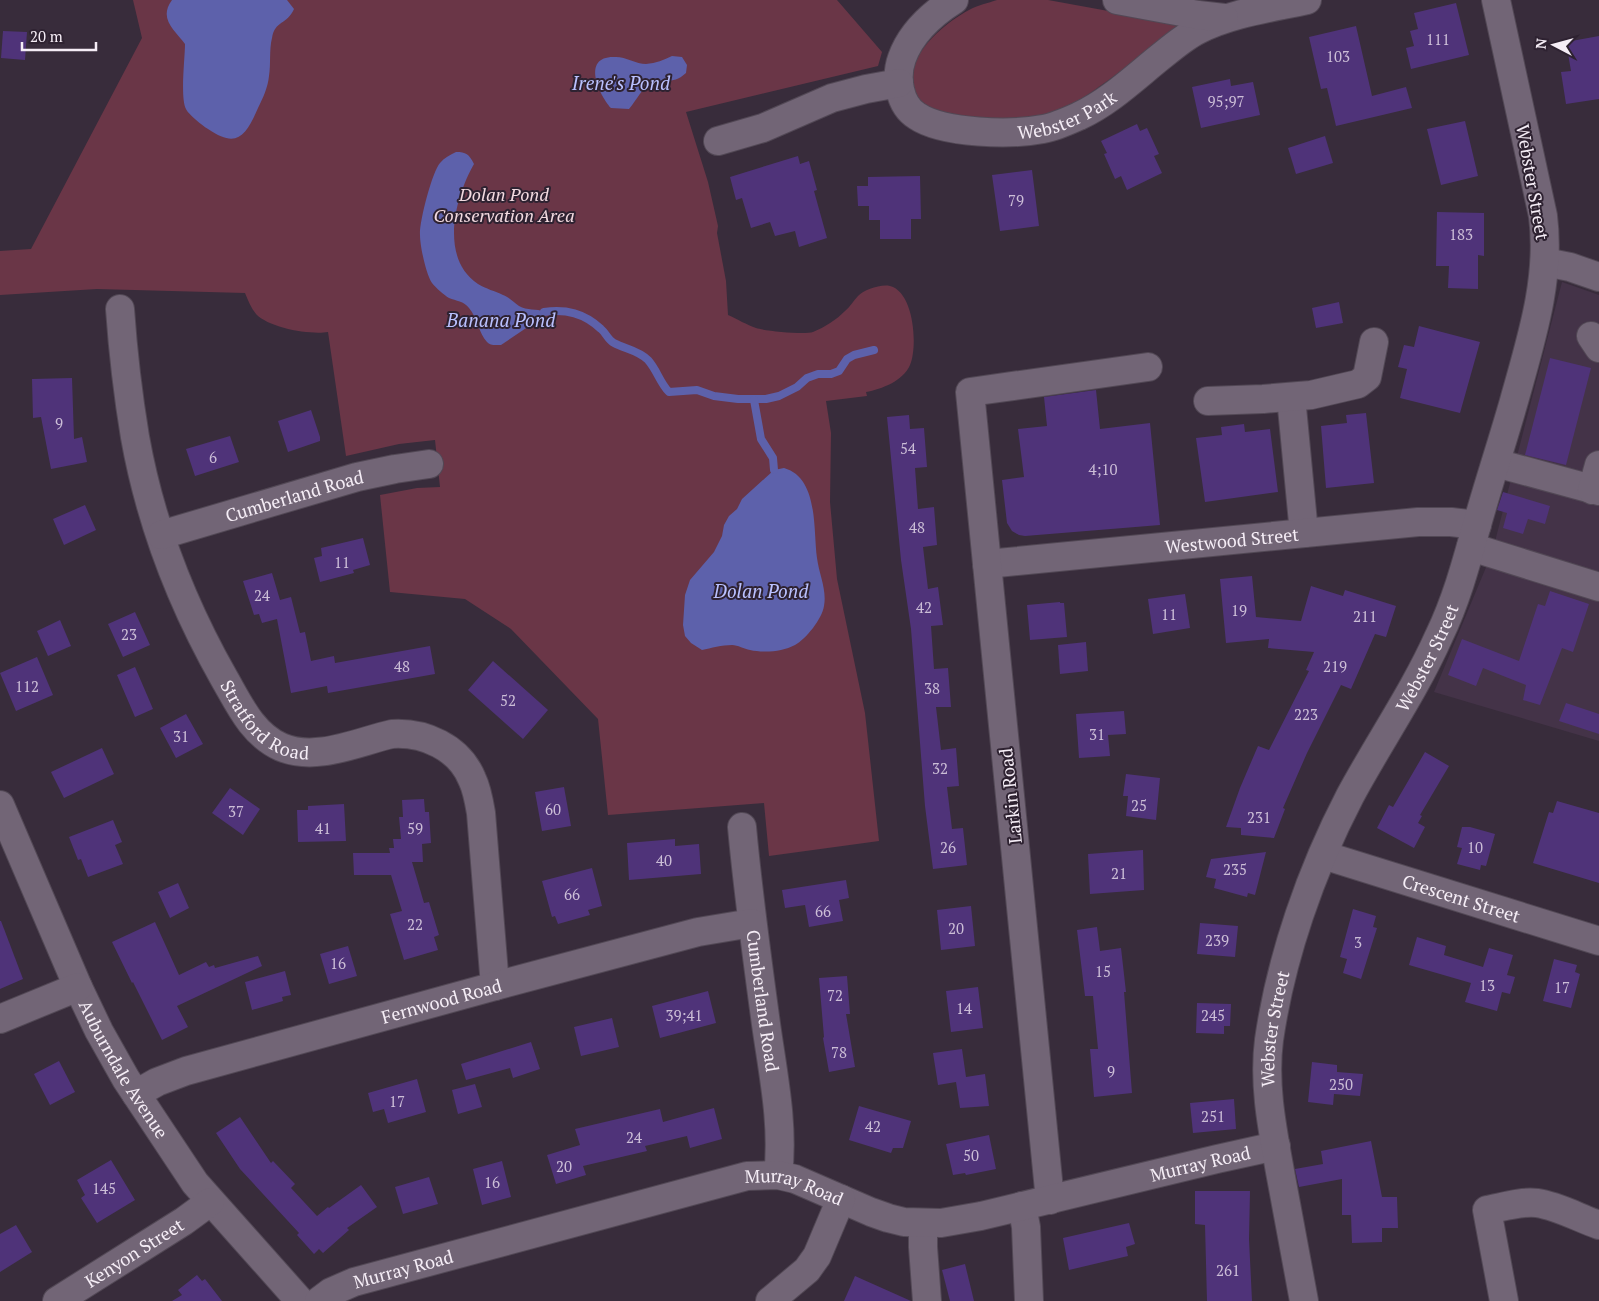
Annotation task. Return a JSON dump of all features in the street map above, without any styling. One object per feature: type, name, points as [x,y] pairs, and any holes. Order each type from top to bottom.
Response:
[{"type":"street","name":"Webster Park","points":[[954,0],[926,22],[912,39],[902,58],[899,84],[903,100],[912,112],[933,124],[954,128],[1004,132],[1046,129],[1079,116],[1105,102],[1188,36],[1208,25],[1307,0]]},
{"type":"street","name":"Webster Park","points":[[1117,0],[1209,17],[1230,18]]},
{"type":"street","name":"Webster Street","points":[[1304,1301],[1276,1146],[1267,1080],[1271,1027],[1279,987],[1292,938],[1304,904],[1348,799],[1421,673],[1436,644],[1454,601],[1496,463],[1540,299],[1545,262],[1544,226],[1496,0]]},
{"type":"street","points":[[718,141],[763,128],[832,98],[866,89],[899,84]]},
{"type":"street","points":[[1545,262],[1570,266],[1599,277]]},
{"type":"street","name":"Stratford Road","points":[[120,309],[135,439],[161,534],[182,594],[208,648],[244,713],[258,731],[282,747],[292,750],[313,752],[336,749],[392,734],[414,734],[444,746],[461,760],[476,788],[480,813],[495,986]]},
{"type":"street","points":[[1208,401],[1326,392],[1363,381],[1369,371],[1374,342]]},
{"type":"street","name":"Larkin Road","points":[[1050,1200],[970,392],[1148,367]]},
{"type":"street","points":[[1291,396],[1304,533]]},
{"type":"street","points":[[1496,463],[1597,482]]},
{"type":"street","name":"Cumberland Road","points":[[161,534],[357,477],[429,464]]},
{"type":"street","name":"Westwood Street","points":[[987,564],[1418,522],[1450,522],[1474,536],[1599,587]]},
{"type":"street","name":"Auburndale Avenue","points":[[0,805],[78,987],[99,1031],[136,1094],[190,1176],[210,1202],[300,1301]]},
{"type":"street","name":"Cumberland Road","points":[[742,827],[752,923],[779,1118],[781,1153],[778,1175]]},
{"type":"street","name":"Crescent Street","points":[[1323,856],[1599,941]]},
{"type":"street","name":"Fernwood Road","points":[[136,1094],[157,1082],[186,1071],[698,932],[752,923]]},
{"type":"street","points":[[0,1019],[78,987]]},
{"type":"street","name":"Murray Road","points":[[319,1301],[331,1292],[354,1282],[731,1180],[762,1175],[778,1175],[795,1179],[888,1218],[922,1224],[961,1220],[1276,1146]]},
{"type":"street","points":[[770,1301],[807,1270],[817,1256],[842,1199]]},
{"type":"street","name":"Kenyon Street","points":[[57,1301],[184,1221],[210,1202]]},
{"type":"street","points":[[1504,1301],[1487,1210],[1521,1203],[1536,1203],[1599,1225]]},
{"type":"street","points":[[1022,1206],[1026,1227],[1029,1301]]},
{"type":"street","points":[[922,1224],[927,1301]]},
{"type":"shaded area","points":[[1562,282],[1599,295],[1599,741],[1434,692],[1492,553]]},
{"type":"green space","name":"Dolan Pond Conservation Area","points":[[133,0],[837,0],[882,52],[878,66],[686,112],[708,182],[718,226],[717,233],[726,281],[728,315],[756,328],[809,333],[826,326],[838,317],[861,294],[872,288],[882,286],[890,286],[898,290],[909,309],[914,333],[914,345],[907,371],[897,380],[879,389],[866,392],[867,396],[826,401],[831,433],[830,502],[837,579],[865,713],[879,841],[769,856],[764,803],[608,815],[598,719],[511,629],[465,599],[390,592],[380,495],[417,488],[440,487],[435,440],[399,444],[346,456],[328,332],[301,331],[270,323],[256,314],[245,293],[97,289],[0,295],[0,251],[31,249],[142,38]]},
{"type":"green space","points":[[997,0],[1048,0],[1185,25],[1086,96],[1056,112],[1024,119],[1004,121],[982,120],[942,113],[927,105],[916,95],[912,83],[912,70],[917,57],[947,24],[972,8]]},
{"type":"water","points":[[172,0],[287,0],[294,9],[288,18],[278,25],[274,32],[271,43],[268,80],[254,118],[245,132],[233,139],[218,135],[199,123],[186,109],[183,96],[185,44],[167,19],[168,7]]},
{"type":"water","name":"Irene's Pond","points":[[672,56],[682,57],[687,65],[686,73],[677,79],[657,81],[649,85],[642,91],[629,109],[611,108],[598,85],[596,68],[599,62],[605,58],[616,57],[646,64]]},
{"type":"water","name":"Banana Pond","points":[[456,152],[467,154],[474,164],[461,193],[454,227],[458,259],[466,273],[478,284],[509,298],[522,308],[544,312],[541,318],[501,345],[488,343],[484,339],[472,312],[467,306],[449,298],[434,285],[424,260],[420,229],[430,187],[440,163]]},
{"type":"water","name":"Dolan Pond","points":[[784,468],[795,474],[803,482],[809,493],[814,520],[817,558],[824,588],[825,600],[823,611],[813,628],[804,638],[795,645],[784,649],[761,651],[732,645],[702,650],[691,643],[685,636],[683,625],[685,595],[690,580],[714,552],[722,536],[724,525],[729,516],[737,509],[742,499],[774,470]]},
{"type":"building","points":[[1456,3],[1469,55],[1411,69],[1406,48],[1414,46],[1410,31],[1418,29],[1414,13]]},
{"type":"building","points":[[1356,26],[1372,96],[1406,87],[1412,108],[1336,126],[1327,88],[1321,89],[1309,37]]},
{"type":"building","points":[[3,31],[27,32],[25,60],[1,58]]},
{"type":"building","points":[[1599,36],[1599,99],[1566,104],[1561,72],[1571,71],[1566,42]]},
{"type":"building","points":[[1230,79],[1231,86],[1253,82],[1260,115],[1201,128],[1192,87]]},
{"type":"building","points":[[1465,121],[1478,176],[1441,185],[1427,129]]},
{"type":"building","points":[[1137,124],[1140,131],[1147,128],[1159,154],[1154,156],[1162,173],[1127,190],[1121,176],[1115,179],[1104,154],[1107,153],[1101,141]]},
{"type":"building","points":[[1325,136],[1333,163],[1296,174],[1288,148]]},
{"type":"building","points":[[798,156],[800,164],[809,161],[817,190],[814,191],[827,238],[799,247],[795,231],[775,236],[770,222],[751,228],[742,198],[736,200],[730,177]]},
{"type":"building","points":[[1032,170],[1039,226],[1000,231],[992,175]]},
{"type":"building","points":[[920,176],[921,219],[911,219],[911,239],[880,239],[880,220],[869,220],[869,206],[858,206],[857,186],[868,186],[868,177]]},
{"type":"building","points":[[1437,212],[1484,213],[1484,256],[1478,255],[1478,289],[1448,288],[1449,266],[1436,266]]},
{"type":"building","points":[[1339,302],[1343,323],[1316,328],[1312,308]]},
{"type":"building","points":[[1419,326],[1480,342],[1460,413],[1400,398],[1407,369],[1398,367],[1404,345],[1414,347]]},
{"type":"building","points":[[1550,358],[1591,368],[1566,465],[1525,455]]},
{"type":"building","points":[[72,378],[74,439],[82,437],[87,462],[51,469],[41,417],[33,418],[32,379]]},
{"type":"building","points":[[1096,390],[1100,429],[1150,423],[1160,525],[1019,535],[1012,531],[1007,523],[1002,480],[1024,477],[1018,429],[1047,426],[1044,397]]},
{"type":"building","points":[[311,410],[320,441],[288,452],[278,421]]},
{"type":"building","points":[[1366,413],[1374,483],[1326,488],[1321,426],[1347,423],[1346,415]]},
{"type":"building","points":[[909,415],[910,429],[924,428],[927,467],[915,468],[918,509],[934,507],[937,545],[923,547],[928,589],[938,587],[943,625],[931,626],[934,669],[948,668],[951,707],[936,707],[941,750],[956,748],[959,786],[947,787],[952,829],[963,828],[967,865],[933,869],[925,806],[911,629],[901,560],[887,417]]},
{"type":"building","points":[[1244,424],[1245,432],[1270,429],[1278,492],[1205,502],[1196,438],[1222,435],[1221,427]]},
{"type":"building","points":[[230,436],[239,462],[195,476],[186,449]]},
{"type":"building","points":[[1503,492],[1550,506],[1545,524],[1528,519],[1523,534],[1503,528],[1507,513],[1497,510]]},
{"type":"building","points":[[85,505],[96,530],[64,545],[53,519]]},
{"type":"building","points":[[363,538],[370,565],[353,570],[354,573],[320,582],[314,558],[322,556],[321,548]]},
{"type":"building","points":[[272,573],[280,600],[291,597],[300,633],[305,632],[311,661],[334,656],[335,663],[430,646],[435,674],[328,693],[327,686],[291,693],[277,619],[262,623],[259,614],[254,615],[243,581]]},
{"type":"building","points":[[1252,576],[1256,617],[1301,621],[1311,586],[1343,596],[1345,590],[1396,606],[1386,637],[1375,634],[1351,689],[1341,685],[1307,753],[1283,808],[1285,809],[1274,838],[1241,835],[1241,828],[1226,827],[1258,746],[1269,750],[1309,671],[1306,670],[1314,652],[1268,648],[1269,639],[1226,643],[1220,579]]},
{"type":"building","points":[[1550,591],[1589,604],[1573,652],[1562,648],[1540,705],[1523,700],[1526,685],[1483,668],[1476,686],[1448,675],[1462,639],[1519,661],[1538,604],[1545,606]]},
{"type":"building","points":[[1185,594],[1190,628],[1153,634],[1148,599]]},
{"type":"building","points":[[1064,603],[1067,637],[1030,640],[1027,605]]},
{"type":"building","points":[[135,612],[150,645],[123,657],[108,624]]},
{"type":"building","points":[[60,620],[71,646],[48,656],[37,631]]},
{"type":"building","points":[[1086,642],[1088,671],[1060,674],[1058,645]]},
{"type":"building","points":[[37,657],[53,695],[16,711],[0,673]]},
{"type":"building","points":[[493,661],[548,710],[523,739],[468,690]]},
{"type":"building","points":[[135,667],[153,709],[135,717],[117,675]]},
{"type":"building","points":[[1566,703],[1599,714],[1599,734],[1559,721]]},
{"type":"building","points":[[1124,711],[1126,734],[1108,735],[1110,756],[1079,758],[1076,714]]},
{"type":"building","points":[[186,714],[203,744],[176,758],[160,728]]},
{"type":"building","points":[[102,748],[114,774],[64,798],[51,772]]},
{"type":"building","points":[[1425,752],[1449,766],[1420,815],[1422,816],[1418,823],[1425,827],[1414,848],[1377,828],[1389,805],[1393,807]]},
{"type":"building","points":[[1126,774],[1160,778],[1156,820],[1126,816],[1128,796],[1123,796]]},
{"type":"building","points":[[564,787],[571,826],[542,831],[535,792]]},
{"type":"building","points":[[230,788],[260,809],[243,835],[212,813]]},
{"type":"building","points":[[424,799],[425,812],[429,812],[431,843],[422,844],[423,862],[412,862],[424,903],[429,902],[439,935],[434,937],[438,950],[404,960],[390,914],[402,911],[391,875],[354,875],[353,853],[390,853],[389,848],[394,848],[393,839],[401,839],[399,817],[403,817],[402,800]]},
{"type":"building","points":[[1557,801],[1599,813],[1599,883],[1533,863],[1549,812],[1553,813]]},
{"type":"building","points":[[344,804],[346,841],[298,842],[297,810],[308,810],[308,806]]},
{"type":"building","points":[[113,820],[122,842],[115,845],[123,864],[88,877],[81,859],[78,860],[69,837]]},
{"type":"building","points":[[1462,827],[1470,827],[1495,834],[1486,866],[1481,865],[1480,870],[1457,864],[1462,848],[1457,847]]},
{"type":"building","points":[[675,839],[675,846],[699,844],[701,874],[629,880],[627,843]]},
{"type":"building","points":[[1143,850],[1144,890],[1090,894],[1088,854]]},
{"type":"building","points":[[1266,852],[1255,895],[1248,893],[1247,897],[1214,888],[1216,879],[1206,877],[1211,859]]},
{"type":"building","points":[[592,868],[602,906],[588,910],[590,915],[558,924],[555,916],[552,917],[542,881]]},
{"type":"building","points":[[846,880],[849,898],[839,900],[843,921],[809,927],[805,905],[785,908],[782,890]]},
{"type":"building","points":[[178,883],[189,908],[170,918],[158,892]]},
{"type":"building","points":[[971,906],[975,946],[941,950],[937,910]]},
{"type":"building","points":[[1353,909],[1376,916],[1373,927],[1377,928],[1361,979],[1343,973],[1347,959],[1340,957]]},
{"type":"building","points":[[0,921],[23,979],[0,989]]},
{"type":"building","points":[[155,922],[179,975],[206,962],[209,967],[214,965],[215,968],[258,956],[262,966],[177,1006],[188,1027],[162,1040],[112,942]]},
{"type":"building","points":[[1200,923],[1238,926],[1235,957],[1197,954]]},
{"type":"building","points":[[1097,927],[1100,951],[1121,948],[1126,992],[1124,992],[1132,1093],[1094,1097],[1090,1049],[1098,1049],[1093,996],[1085,996],[1077,930]]},
{"type":"building","points":[[1417,937],[1446,946],[1444,955],[1483,967],[1489,948],[1513,955],[1507,975],[1515,977],[1510,994],[1502,992],[1497,1011],[1465,1002],[1471,983],[1409,965]]},
{"type":"building","points":[[348,946],[357,976],[329,984],[320,954]]},
{"type":"building","points":[[1554,959],[1577,965],[1575,972],[1580,974],[1571,1008],[1543,1001]]},
{"type":"building","points":[[285,971],[291,995],[282,997],[283,1001],[252,1010],[245,982]]},
{"type":"building","points":[[847,976],[850,1014],[846,1014],[855,1067],[829,1072],[823,1038],[819,978]]},
{"type":"building","points":[[978,987],[983,1028],[951,1032],[946,991]]},
{"type":"building","points":[[708,991],[716,1023],[660,1038],[652,1006]]},
{"type":"building","points":[[1197,1003],[1231,1004],[1230,1026],[1224,1026],[1224,1034],[1196,1033]]},
{"type":"building","points":[[612,1018],[619,1047],[581,1056],[574,1027]]},
{"type":"building","points":[[531,1042],[540,1069],[513,1078],[510,1068],[466,1080],[461,1064]]},
{"type":"building","points":[[962,1049],[966,1077],[985,1074],[989,1106],[960,1108],[956,1082],[938,1085],[933,1053]]},
{"type":"building","points":[[59,1061],[75,1092],[50,1105],[34,1074]]},
{"type":"building","points":[[1312,1062],[1337,1065],[1337,1072],[1363,1074],[1360,1096],[1334,1094],[1333,1105],[1308,1102]]},
{"type":"building","points":[[417,1079],[426,1112],[388,1123],[384,1109],[373,1112],[368,1093]]},
{"type":"building","points":[[475,1084],[482,1107],[458,1114],[452,1090]]},
{"type":"building","points":[[1234,1099],[1236,1129],[1193,1133],[1190,1103]]},
{"type":"building","points":[[859,1106],[911,1121],[903,1148],[893,1148],[891,1153],[849,1140]]},
{"type":"building","points":[[714,1108],[722,1139],[690,1148],[687,1136],[645,1146],[647,1151],[583,1166],[586,1175],[556,1184],[547,1155],[580,1145],[575,1129],[660,1109],[663,1122]]},
{"type":"building","points":[[240,1117],[271,1163],[273,1161],[295,1184],[291,1188],[317,1216],[361,1185],[377,1207],[347,1228],[349,1230],[323,1253],[319,1249],[314,1254],[297,1235],[299,1233],[240,1169],[216,1133]]},
{"type":"building","points":[[989,1135],[996,1169],[966,1175],[965,1173],[953,1175],[946,1144]]},
{"type":"building","points":[[1371,1141],[1382,1197],[1397,1197],[1398,1228],[1382,1228],[1382,1242],[1352,1243],[1351,1215],[1342,1215],[1342,1179],[1299,1187],[1295,1169],[1323,1164],[1321,1151]]},
{"type":"building","points":[[111,1160],[135,1200],[97,1223],[81,1198],[85,1195],[77,1180]]},
{"type":"building","points":[[502,1161],[511,1197],[482,1205],[473,1169]]},
{"type":"building","points":[[429,1177],[438,1204],[403,1214],[395,1187]]},
{"type":"building","points":[[1195,1191],[1250,1191],[1249,1239],[1252,1301],[1207,1301],[1205,1225],[1195,1224]]},
{"type":"building","points":[[1129,1223],[1135,1244],[1126,1247],[1128,1256],[1069,1270],[1063,1238]]},
{"type":"building","points":[[16,1225],[32,1252],[0,1272],[0,1234]]},
{"type":"building","points":[[965,1264],[974,1301],[950,1301],[942,1270]]},
{"type":"building","points":[[197,1275],[202,1281],[205,1279],[222,1301],[172,1301],[182,1295],[178,1290]]},
{"type":"building","points":[[855,1276],[911,1301],[844,1301]]},
{"type":"waterway","points":[[544,312],[560,311],[574,313],[588,319],[603,331],[612,342],[640,354],[648,360],[669,392],[697,390],[714,396],[738,399],[766,399],[779,396],[797,387],[807,378],[818,374],[831,374],[839,371],[847,359],[854,355],[874,350]]},
{"type":"waterway","points":[[754,400],[761,439],[773,458],[774,470]]}]
